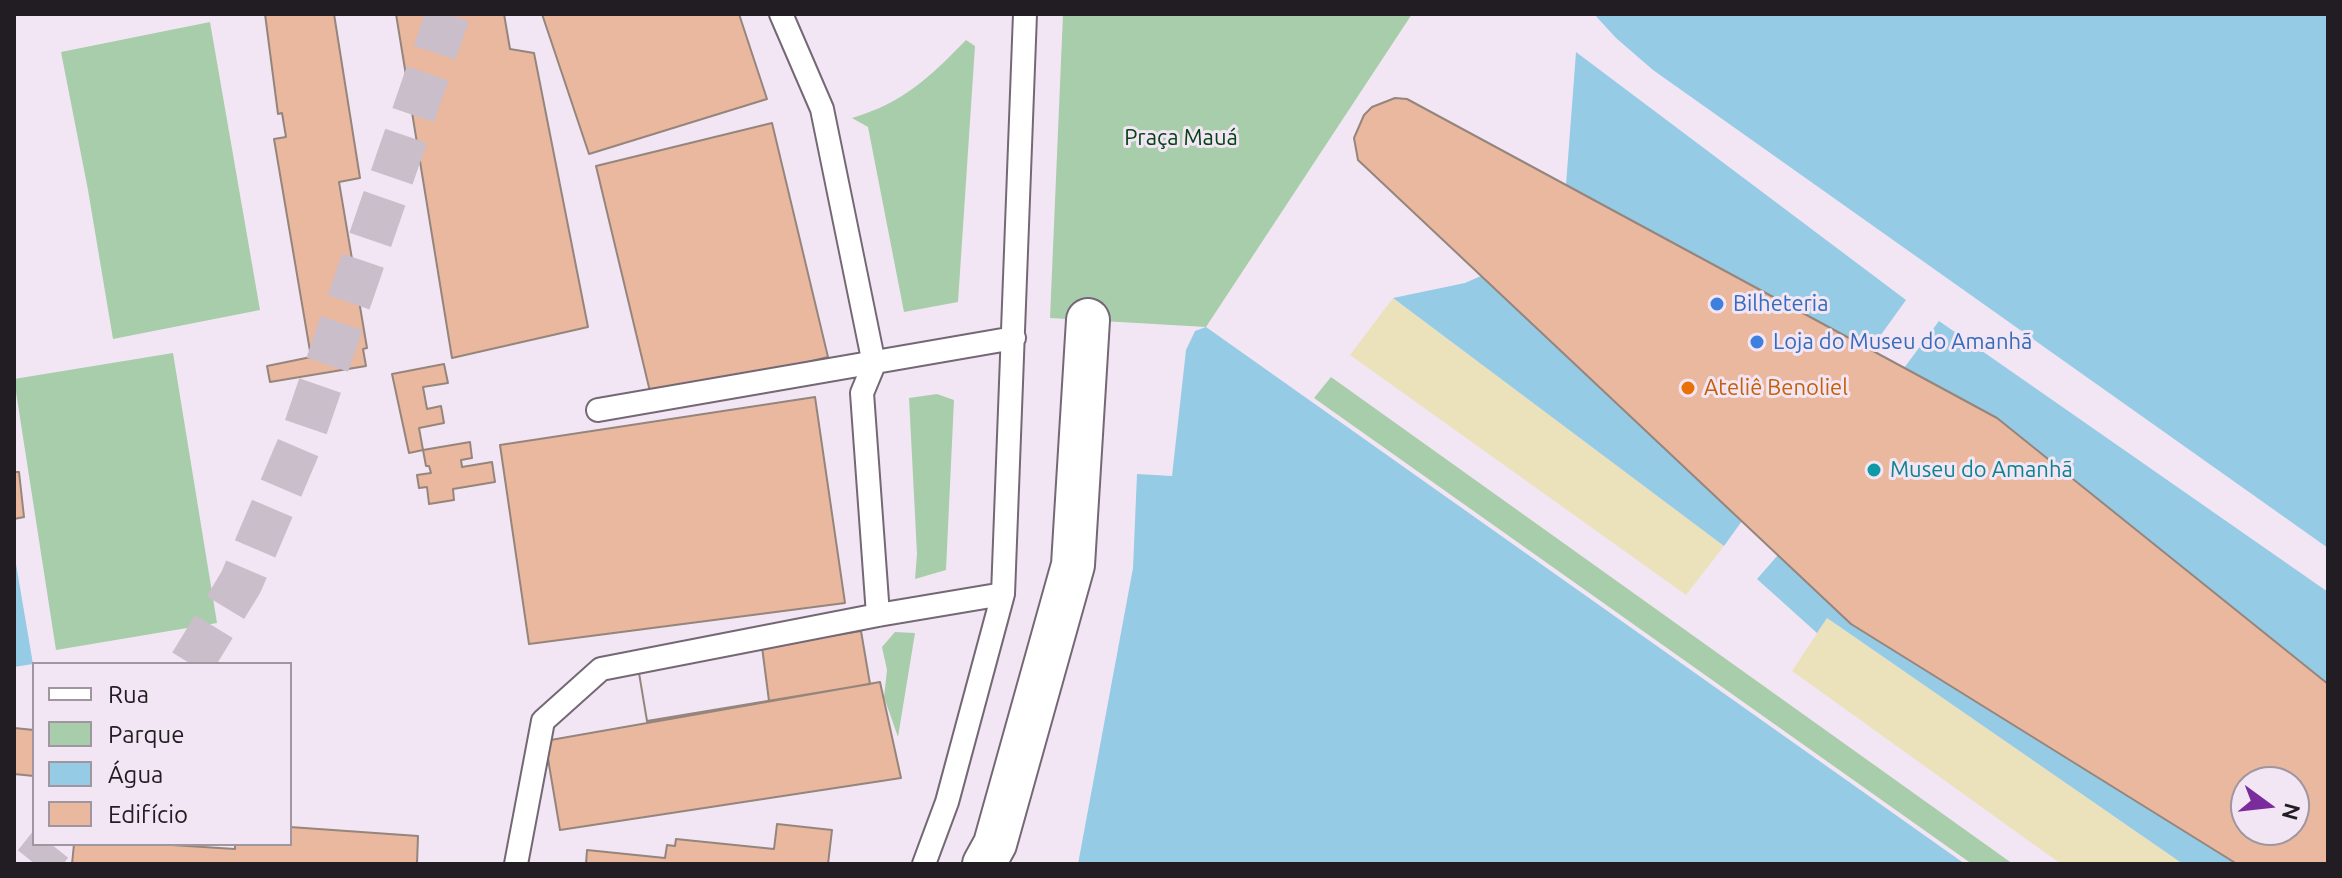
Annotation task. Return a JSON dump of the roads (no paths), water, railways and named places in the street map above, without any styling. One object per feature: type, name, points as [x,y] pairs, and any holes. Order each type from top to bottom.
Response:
[{"type":"street","points":[[984,864],[995,844],[1073,565],[1088,320]]},
{"type":"lane","points":[[781,14],[822,109],[874,364],[862,393],[878,615]]},
{"type":"lane","points":[[924,864],[947,802],[1003,594],[1025,14]]},
{"type":"lane","points":[[598,410],[1014,338]]},
{"type":"lane","points":[[516,864],[543,721],[601,669],[1003,594]]},
{"type":"water","points":[[1594,14],[2328,14],[2328,548],[1653,70]]},
{"type":"water","points":[[1576,52],[1906,300],[1870,350],[1566,185]]},
{"type":"water","points":[[1481,276],[1742,521],[1724,546],[1393,298],[1465,283]]},
{"type":"water","points":[[1939,321],[2328,592],[2328,684],[1997,419],[1904,368]]},
{"type":"water","points":[[1206,327],[1965,864],[1078,864],[1133,568],[1137,474],[1172,476],[1186,350],[1195,331]]},
{"type":"water","points":[[14,552],[33,662],[14,667]]},
{"type":"water","points":[[1778,555],[2237,864],[2183,864],[1827,618],[1817,633],[1757,579]]},
{"type":"tunnel","points":[[192,662],[241,582],[301,441],[448,14]]},
{"type":"tunnel","points":[[35,864],[49,846]]},
{"type":"place","name":"Bilheteria","points":[[1717,304]]},
{"type":"place","name":"Loja do Museu do Amanhã","points":[[1757,342]]},
{"type":"place","name":"Ateliê Benoliel","points":[[1688,388]]},
{"type":"place","name":"Museu do Amanhã","points":[[1874,470]]},
{"type":"park label","name":"Praça Mauá","points":[[1181,138]]}]
